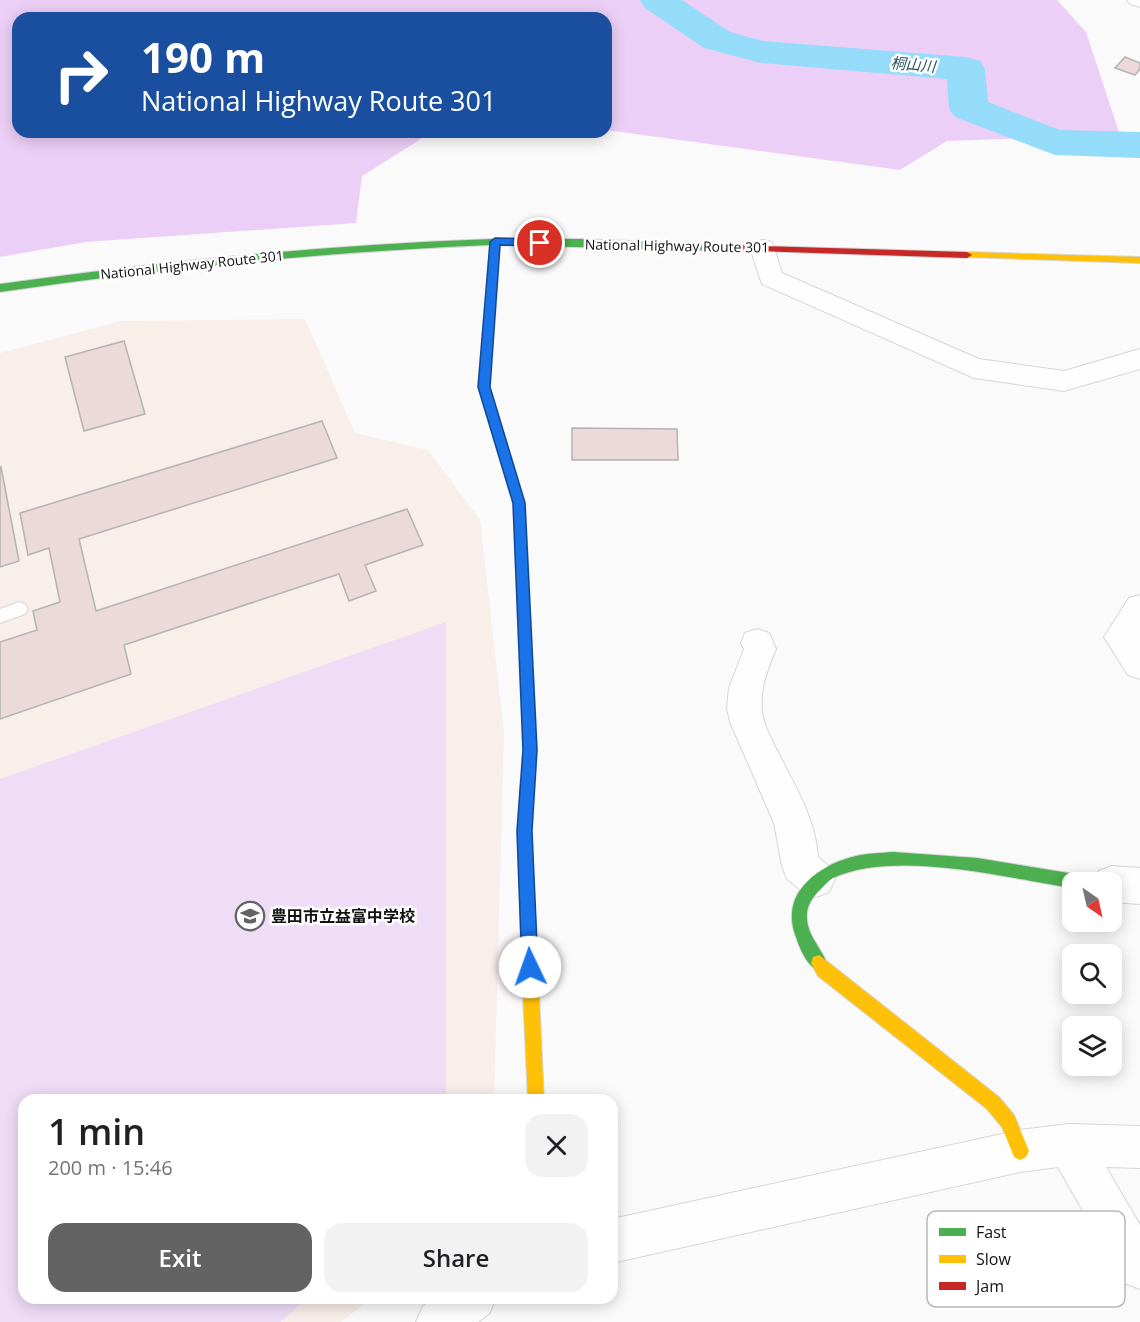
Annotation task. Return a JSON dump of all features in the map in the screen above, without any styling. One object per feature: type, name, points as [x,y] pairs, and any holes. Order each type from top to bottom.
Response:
[{"type":"main road","name":"National Highway Route 301","points":[[0,288],[96,274],[352,248],[495,242],[763,248],[1140,261]]},
{"type":"main road","points":[[495,242],[484,387],[519,503],[530,750],[524,831],[536,1094]]},
{"type":"main road","points":[[1020,1151],[1008,1121],[993,1103],[824,970],[805,944],[796,924],[799,903],[816,879],[851,862],[870,858],[910,858],[1062,879]]},
{"type":"street","points":[[763,248],[771,278],[974,368],[1064,381],[1140,359]]},
{"type":"street","points":[[1140,608],[1120,637],[1140,664]]},
{"type":"street","points":[[757,642],[760,649],[746,681],[743,704],[750,731],[782,796],[801,853],[800,866],[816,879]]},
{"type":"street","points":[[1122,885],[1140,886]]},
{"type":"street","points":[[1069,1145],[1107,1211]]},
{"type":"street","points":[[618,1240],[1020,1151],[1069,1145],[1140,1147]]},
{"type":"street","points":[[1125,1241],[1140,1267]]},
{"type":"street","points":[[439,1322],[464,1304]]},
{"type":"lane","points":[[0,616],[19,609]]},
{"type":"shaded area","points":[[0,0],[1057,0],[1086,32],[1120,135],[947,141],[900,170],[612,131],[612,12],[12,12],[12,138],[422,138],[362,176],[356,223],[86,242],[0,257]]},
{"type":"shaded area","name":"豊田市立益富中学校","points":[[305,319],[355,433],[428,450],[480,520],[504,733],[494,1094],[18,1094],[18,1304],[364,1304],[341,1322],[0,1322],[0,353],[121,321]]},
{"type":"shaded area","points":[[446,622],[446,1094],[18,1094],[18,1304],[301,1304],[280,1322],[0,1322],[0,779]]},
{"type":"building","points":[[1125,57],[1140,63],[1140,69],[1135,75],[1115,68]]},
{"type":"building","points":[[124,341],[145,414],[84,431],[65,357]]},
{"type":"building","points":[[322,421],[337,458],[79,539],[96,611],[407,509],[423,545],[365,565],[376,591],[349,601],[339,574],[124,645],[131,674],[0,719],[0,642],[37,630],[33,611],[60,602],[49,548],[28,555],[20,513]]},
{"type":"building","points":[[572,428],[677,429],[678,460],[572,460]]},
{"type":"building","points":[[0,468],[19,561],[0,567]]},
{"type":"waterway","name":"桐山川","points":[[658,0],[717,40],[761,52],[966,69],[969,109],[1055,142],[1140,145]]},
{"type":"traffic: fast","points":[[495,242],[484,387],[519,503],[530,750],[524,831],[530,973]]},
{"type":"traffic: fast","points":[[0,288],[122,271],[245,258],[430,244],[551,242],[728,248]]},
{"type":"traffic: fast","points":[[819,963],[800,929],[801,903],[806,893],[826,874],[856,863],[893,859],[935,861],[977,865],[1062,879]]},
{"type":"traffic: slow","points":[[967,255],[1140,260]]},
{"type":"traffic: slow","points":[[819,963],[824,970],[993,1103],[1008,1121],[1020,1151]]},
{"type":"traffic: slow","points":[[530,973],[536,1094]]},
{"type":"traffic: jam","points":[[728,248],[967,255]]},
{"type":"place","name":"豊田市立益富中学校","points":[[250,916]]},
{"type":"route","points":[[530,967],[524,831],[530,750],[519,503],[484,387],[495,242],[540,243]]}]
